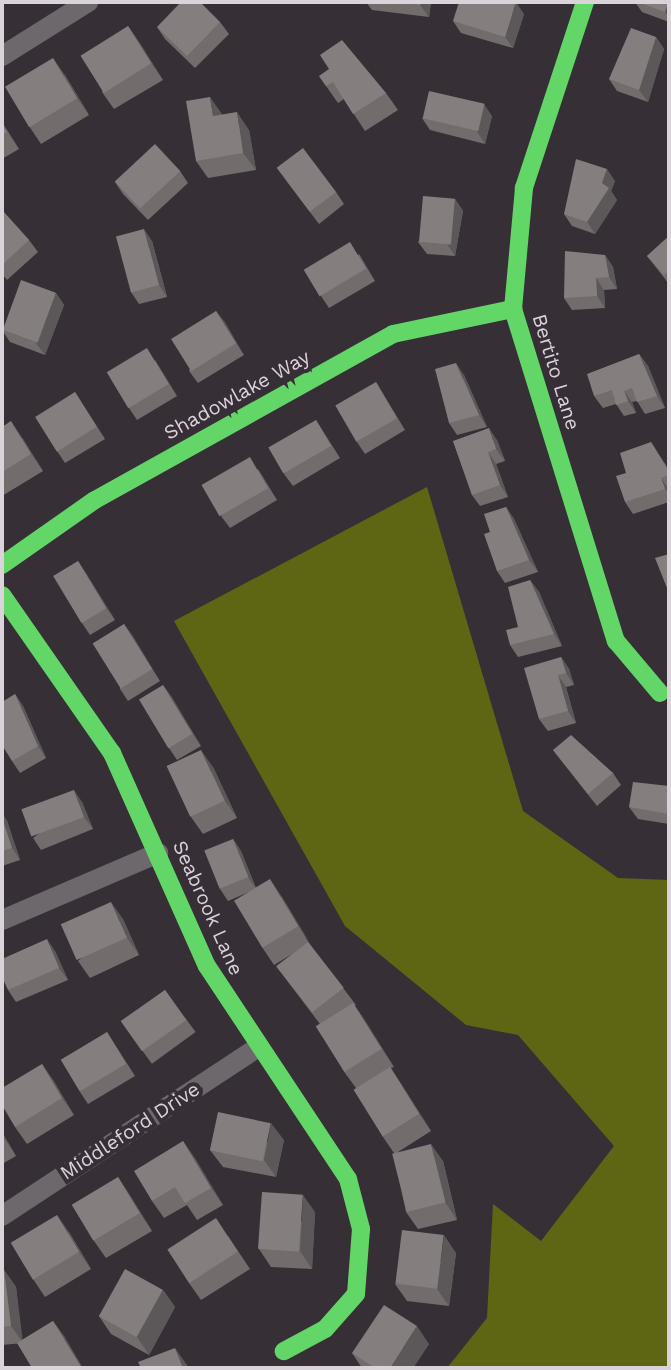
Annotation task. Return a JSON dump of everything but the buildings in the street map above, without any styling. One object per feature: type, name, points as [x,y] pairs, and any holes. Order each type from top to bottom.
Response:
[{"type":"street","points":[[2,56],[88,2]]},
{"type":"street","name":"Bertito Lane","points":[[585,2],[524,188],[513,309],[616,641],[660,693]]},
{"type":"street","name":"Shadowlake Way","points":[[2,565],[95,500],[393,334],[513,309]]},
{"type":"street","name":"Seabrook Lane","points":[[2,595],[112,753],[207,966],[348,1179],[361,1229],[356,1294],[325,1329],[284,1351]]},
{"type":"street","points":[[2,920],[158,853]]},
{"type":"street","name":"Middleford Drive","points":[[2,1216],[258,1047]]},
{"type":"green space","points":[[427,487],[523,811],[618,878],[669,880],[669,1368],[447,1368],[487,1318],[493,1204],[541,1241],[614,1146],[518,1035],[466,1025],[345,926],[174,621]]},
{"type":"traffic: fast","points":[[585,2],[524,188],[513,309],[616,641],[660,693]]},
{"type":"traffic: fast","points":[[2,565],[95,500],[393,334],[513,309]]},
{"type":"traffic: fast","points":[[2,595],[112,753],[207,966],[348,1179],[361,1229],[356,1294],[325,1329],[284,1351]]}]
